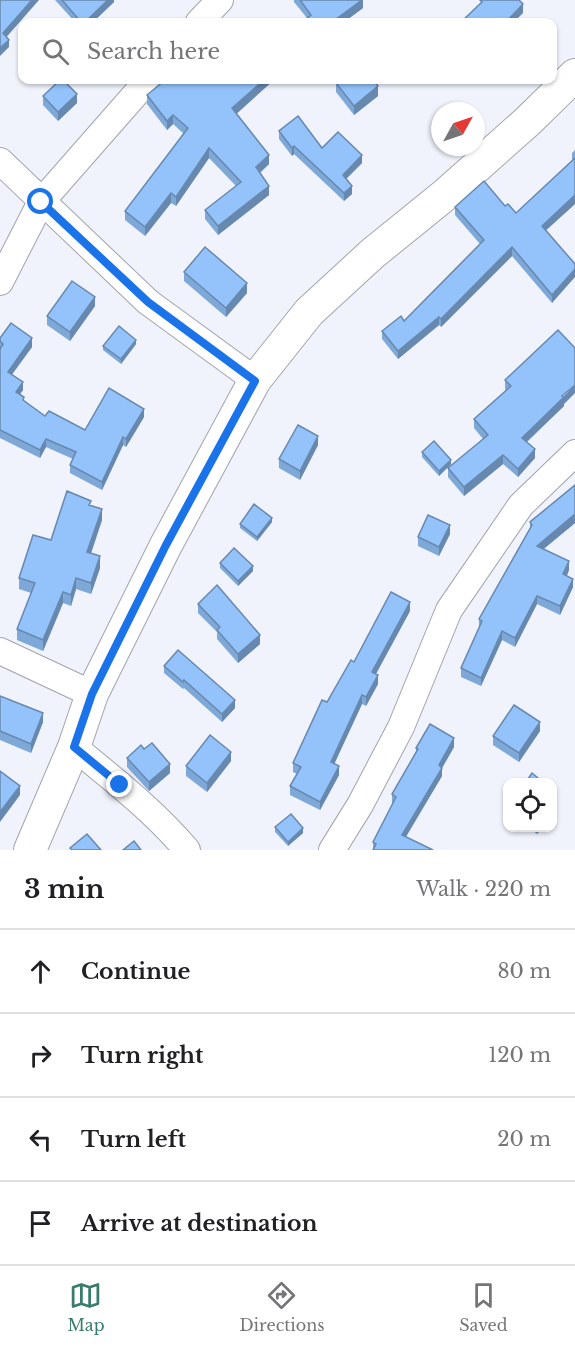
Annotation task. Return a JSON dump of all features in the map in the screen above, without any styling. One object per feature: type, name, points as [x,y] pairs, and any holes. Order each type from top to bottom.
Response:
[{"type":"street","points":[[203,18],[220,0]]},
{"type":"street","points":[[30,850],[74,747],[92,694],[166,545],[255,381],[309,312],[372,254],[446,194],[528,122],[575,75]]},
{"type":"street","points":[[0,282],[41,202],[144,84]]},
{"type":"street","points":[[0,161],[148,302],[255,381]]},
{"type":"street","points":[[332,850],[360,805],[401,727],[449,610],[521,505],[575,453]]},
{"type":"street","points":[[0,651],[92,694]]},
{"type":"street","points":[[74,747],[169,829],[186,850]]},
{"type":"building","points":[[0,0],[32,0],[3,33],[9,40],[0,48]]},
{"type":"building","points":[[62,0],[108,0],[89,18],[78,18]]},
{"type":"building","points":[[300,0],[362,0],[337,18],[307,18],[311,15]]},
{"type":"building","points":[[480,0],[519,0],[523,4],[510,18],[465,18],[482,2]]},
{"type":"building","points":[[56,84],[67,84],[77,94],[58,112],[43,96]]},
{"type":"building","points":[[160,84],[259,84],[232,108],[269,155],[256,167],[269,186],[218,226],[205,210],[241,182],[209,148],[176,197],[171,193],[145,227],[125,211],[188,128],[173,115],[167,121],[147,95]]},
{"type":"building","points":[[337,84],[376,84],[378,86],[354,106]]},
{"type":"building","points":[[298,116],[322,148],[338,132],[362,155],[343,175],[352,186],[344,193],[294,146],[292,148],[279,131]]},
{"type":"building","points":[[575,158],[575,195],[542,226],[575,264],[575,269],[552,295],[512,247],[441,319],[439,317],[398,351],[382,331],[401,316],[404,321],[484,240],[455,207],[484,181],[505,206],[508,204],[516,213]]},
{"type":"building","points":[[205,247],[247,283],[226,308],[184,272]]},
{"type":"building","points":[[72,281],[95,297],[70,332],[47,316]]},
{"type":"building","points":[[11,323],[32,338],[8,372],[23,382],[16,392],[45,416],[49,411],[85,430],[109,388],[144,409],[126,439],[123,437],[102,482],[70,465],[76,452],[46,439],[40,450],[0,430],[0,349],[3,344],[0,338]]},
{"type":"building","points":[[119,326],[136,340],[121,359],[103,346]]},
{"type":"building","points":[[558,330],[575,348],[575,385],[522,438],[535,449],[518,469],[503,455],[464,487],[448,468],[488,435],[474,419],[511,386],[505,380]]},
{"type":"building","points":[[298,425],[318,436],[300,471],[279,459]]},
{"type":"building","points":[[434,441],[451,460],[439,471],[422,452]]},
{"type":"building","points":[[575,485],[575,514],[537,546],[569,561],[563,574],[573,579],[560,606],[537,596],[515,638],[502,631],[481,678],[461,668],[482,621],[479,619],[532,525],[530,522]]},
{"type":"building","points":[[67,491],[91,501],[89,505],[102,509],[87,552],[100,556],[91,583],[76,578],[71,595],[63,592],[43,640],[17,629],[35,583],[19,578],[33,535],[51,540]]},
{"type":"building","points":[[254,504],[272,518],[257,537],[240,524]]},
{"type":"building","points":[[428,515],[450,525],[439,547],[418,537]]},
{"type":"building","points":[[234,548],[253,566],[238,581],[220,563]]},
{"type":"building","points":[[217,585],[260,635],[238,654],[217,630],[220,627],[198,604]]},
{"type":"building","points":[[391,592],[410,602],[372,672],[378,675],[366,697],[362,695],[331,762],[339,766],[320,802],[290,786],[301,767],[293,763],[322,700],[327,702],[351,660],[354,662]]},
{"type":"building","points":[[178,650],[235,700],[222,714],[184,680],[183,682],[164,666]]},
{"type":"building","points":[[0,696],[43,713],[31,744],[0,731]]},
{"type":"building","points":[[514,705],[540,722],[519,753],[493,736]]},
{"type":"building","points":[[430,724],[454,738],[439,765],[442,768],[402,835],[433,850],[373,850],[376,844],[373,842],[396,797],[392,794]]},
{"type":"building","points":[[210,735],[231,752],[207,783],[186,766]]},
{"type":"building","points":[[152,743],[170,764],[149,782],[127,758],[141,745],[144,749]]},
{"type":"building","points":[[0,771],[20,786],[0,812]]},
{"type":"building","points":[[532,773],[538,778],[528,778]]},
{"type":"building","points":[[291,814],[303,828],[288,842],[275,827]]},
{"type":"building","points":[[87,834],[101,850],[72,850],[70,848]]},
{"type":"building","points":[[134,841],[141,850],[123,850]]},
{"type":"route","points":[[41,202],[148,302],[255,381],[166,545],[92,694],[74,747],[120,785]]}]
